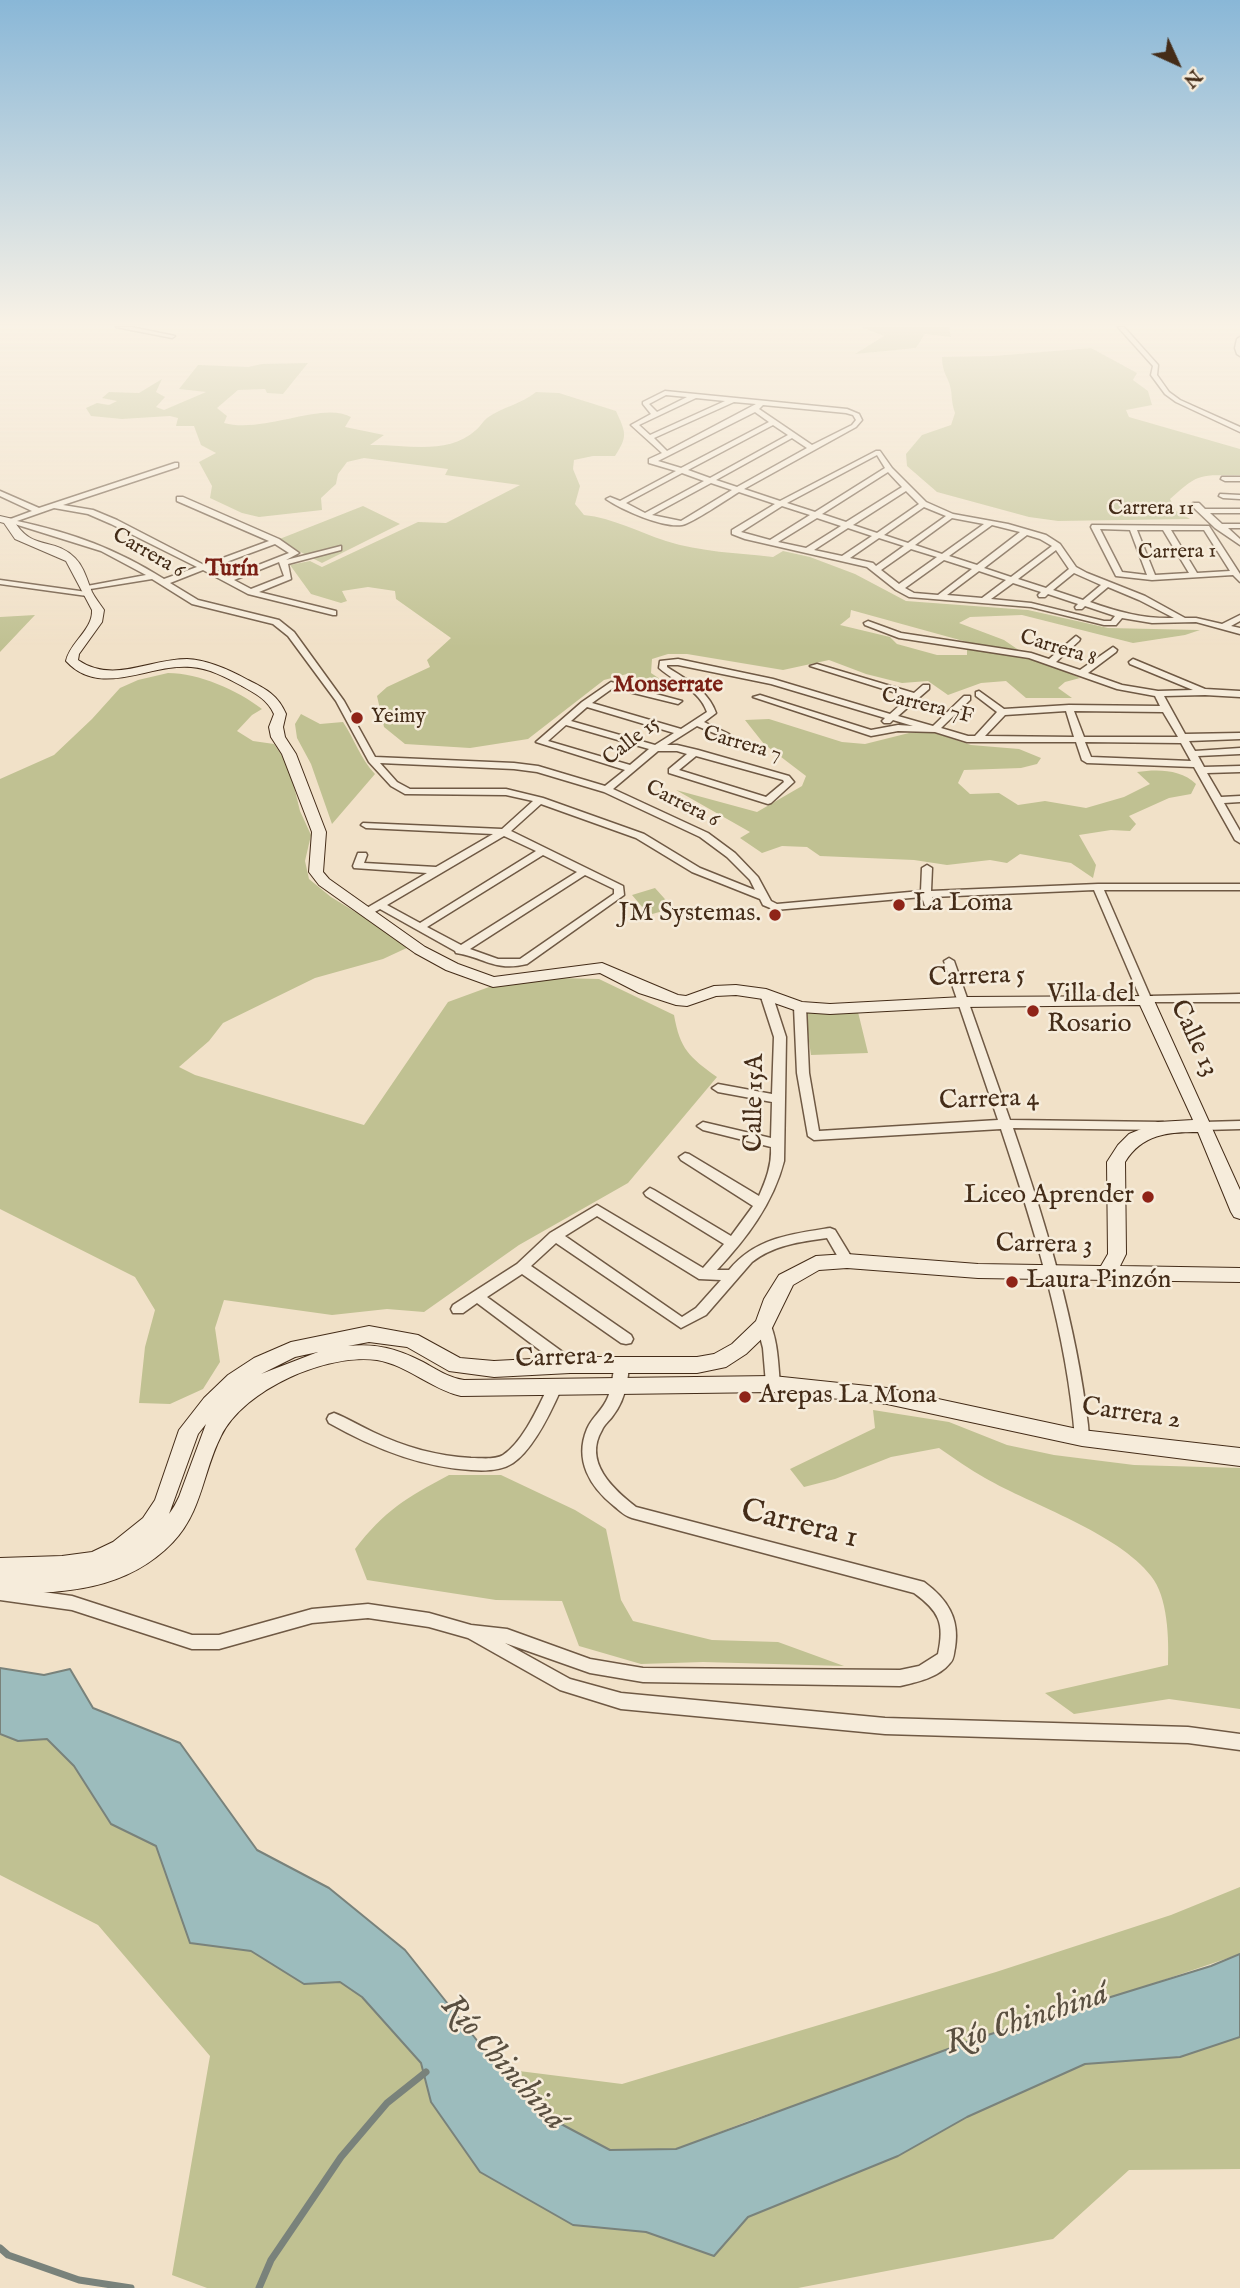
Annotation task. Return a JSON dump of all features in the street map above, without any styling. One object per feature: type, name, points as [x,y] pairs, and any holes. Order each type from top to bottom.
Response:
[{"type":"street","points":[[644,434],[666,453]]},
{"type":"street","points":[[649,438],[658,434]]},
{"type":"street","points":[[704,434],[652,460],[1120,615],[1152,621],[1183,619],[1240,631]]},
{"type":"street","points":[[619,503],[752,434]]},
{"type":"street","points":[[610,499],[645,516],[682,523],[839,434]]},
{"type":"street","points":[[645,516],[793,435],[811,448]]},
{"type":"street","points":[[1120,615],[1113,623],[1104,623],[1031,605],[941,596],[926,597],[899,588],[877,569],[735,532],[780,503],[878,452],[905,488],[923,504],[951,516],[1027,531],[1057,546],[1073,569],[1183,619]]},
{"type":"street","points":[[87,591],[70,558],[20,539],[5,523],[175,465]]},
{"type":"street","points":[[771,543],[889,469]]},
{"type":"street","points":[[1225,479],[1240,479]]},
{"type":"street","points":[[808,550],[905,488]]},
{"type":"street","points":[[0,493],[39,511]]},
{"type":"street","points":[[1223,496],[1240,497]]},
{"type":"street","points":[[180,499],[276,541],[295,553],[282,561]]},
{"type":"street","points":[[844,559],[923,504]]},
{"type":"street","points":[[1196,505],[1239,542]]},
{"type":"street","points":[[53,506],[90,512],[251,592],[333,613]]},
{"type":"street","name":"Carrera 11","points":[[1203,512],[1240,511]]},
{"type":"street","points":[[877,569],[951,516]]},
{"type":"street","name":"Carrera 6","points":[[5,523],[78,539],[117,555],[195,602],[276,622],[291,634],[349,715],[372,760],[538,769],[607,790],[704,835],[731,855],[754,878],[763,897]]},
{"type":"street","points":[[899,588],[990,523]]},
{"type":"street","name":"Carrera 11","points":[[1218,526],[1240,526]]},
{"type":"street","name":"Carrera 11","points":[[1119,574],[1095,527],[1206,528]]},
{"type":"street","points":[[1133,528],[1152,578]]},
{"type":"street","points":[[1166,528],[1195,576]]},
{"type":"street","points":[[1206,528],[1238,577]]},
{"type":"street","points":[[941,596],[1027,531]]},
{"type":"street","points":[[164,582],[276,541]]},
{"type":"street","points":[[985,600],[1057,546]]},
{"type":"street","points":[[228,580],[282,561],[338,548]]},
{"type":"street","points":[[251,592],[288,578],[282,561]]},
{"type":"street","points":[[1031,605],[1073,569]]},
{"type":"street","name":"Carrera 1","points":[[1119,574],[1152,578],[1238,577]]},
{"type":"street","points":[[0,582],[87,591],[154,576]]},
{"type":"street","points":[[1071,614],[1107,584]]},
{"type":"street","name":"Carrera 5","points":[[87,591],[99,617],[72,653],[72,661],[79,668],[104,677],[190,663],[224,675],[274,699],[280,714],[276,727],[278,737],[289,754],[319,832],[316,872],[324,883],[375,909],[420,950],[452,967],[493,982],[602,968],[645,989],[676,1000],[687,1001],[714,991],[736,990],[766,994],[800,1007],[830,1009],[963,1002],[1240,998]]},
{"type":"street","points":[[1225,626],[1240,617]]},
{"type":"street","name":"Carrera 8","points":[[868,623],[893,634],[937,639],[1051,662],[1120,687],[1158,694],[1240,694]]},
{"type":"street","points":[[1051,662],[1076,639]]},
{"type":"street","points":[[1081,674],[1113,650]]},
{"type":"street","points":[[667,662],[663,663],[663,668],[710,703]]},
{"type":"street","name":"Carrera 7F","points":[[667,662],[773,682],[957,737],[1081,739],[1240,736]]},
{"type":"street","points":[[1133,662],[1205,692]]},
{"type":"street","points":[[814,666],[915,696]]},
{"type":"street","points":[[773,682],[756,700],[871,733],[898,728],[934,730],[967,698]]},
{"type":"street","points":[[541,742],[606,687],[618,686],[678,701]]},
{"type":"street","points":[[871,733],[926,687]]},
{"type":"street","points":[[979,694],[1002,712],[1069,708],[1164,709]]},
{"type":"street","points":[[1158,694],[1216,800],[1237,827],[1240,839]]},
{"type":"street","name":"Calle 15","points":[[607,790],[656,748],[712,713],[710,703]]},
{"type":"street","points":[[585,704],[681,732]]},
{"type":"street","points":[[1069,708],[1087,760],[1240,769]]},
{"type":"street","points":[[978,738],[1002,712]]},
{"type":"street","name":"Carrera 7","points":[[566,722],[656,748],[677,748],[695,752],[786,778],[789,782],[768,801],[672,771],[695,752]]},
{"type":"street","points":[[698,723],[724,734]]},
{"type":"street","points":[[541,742],[632,769]]},
{"type":"street","points":[[1192,754],[1240,751]]},
{"type":"street","points":[[372,760],[394,784],[408,792],[506,792],[540,800],[640,836],[696,870],[763,897],[775,907],[851,899],[927,899],[1098,887],[1240,887]]},
{"type":"street","points":[[1216,800],[1240,799]]},
{"type":"street","points":[[375,909],[435,870],[504,832],[540,800]]},
{"type":"street","points":[[366,825],[504,832],[619,888],[620,895],[523,962],[510,964],[460,951],[420,927],[375,909]]},
{"type":"street","points":[[420,927],[543,851]]},
{"type":"street","points":[[362,855],[358,866],[435,870]]},
{"type":"street","points":[[927,869],[927,899]]},
{"type":"street","points":[[460,951],[585,871]]},
{"type":"street","name":"Calle 13","points":[[1098,887],[1240,1212]]},
{"type":"street","points":[[949,961],[993,1093],[1007,1124],[1052,1273],[1080,1409],[1082,1437]]},
{"type":"street","name":"Calle 15A","points":[[704,1275],[734,1244],[760,1204],[775,1172],[779,1154],[780,1038],[766,994]]},
{"type":"street","name":"Carrera 4","points":[[800,1007],[803,1073],[814,1136],[1007,1124],[1240,1125]]},
{"type":"street","points":[[719,1088],[778,1099]]},
{"type":"street","points":[[703,1126],[777,1144]]},
{"type":"street","name":"Carrera 4","points":[[1106,1274],[1117,1254],[1116,1162],[1135,1138],[1164,1126]]},
{"type":"street","points":[[685,1157],[760,1204]]},
{"type":"street","points":[[650,1193],[734,1244]]},
{"type":"street","points":[[458,1309],[522,1267],[555,1236],[597,1210],[704,1275],[733,1275]]},
{"type":"street","points":[[555,1236],[681,1323],[703,1312],[749,1257],[787,1239],[830,1233],[847,1261],[816,1263],[786,1280],[774,1299],[764,1325],[770,1348],[773,1384]]},
{"type":"street","name":"Carrera 3","points":[[847,1261],[978,1271],[1240,1275]]},
{"type":"street","points":[[522,1267],[626,1339]]},
{"type":"street","name":"Carrera 2","points":[[478,1297],[570,1365]]},
{"type":"street","name":"Carrera 2","points":[[0,1568],[62,1566],[94,1561],[121,1549],[151,1525],[165,1503],[189,1430],[211,1404],[235,1381],[291,1350],[369,1334],[411,1340],[456,1365],[494,1369],[570,1365],[697,1365],[719,1362],[739,1349],[764,1325]]},
{"type":"street","name":"Carrera 2","points":[[0,1584],[80,1582],[114,1571],[144,1553],[169,1532],[185,1507],[198,1466],[216,1425],[240,1400],[299,1364],[365,1351],[394,1356],[457,1387],[488,1389],[773,1384],[887,1396],[1082,1437],[1240,1457]]},
{"type":"street","points":[[621,1385],[622,1364]]},
{"type":"street","name":"Carrera 1","points":[[471,1632],[507,1636],[590,1666],[643,1675],[900,1678],[923,1673],[945,1658],[950,1639],[944,1608],[918,1587],[632,1512],[608,1494],[591,1473],[588,1456],[593,1431],[609,1409],[621,1385]]},
{"type":"street","points":[[334,1419],[374,1441],[445,1464],[489,1464],[508,1459],[543,1415],[555,1387]]},
{"type":"street","points":[[0,1594],[72,1603],[192,1642],[219,1642],[312,1616],[368,1611],[429,1620],[471,1632],[495,1648],[566,1685],[621,1701],[886,1726],[1188,1735],[1240,1742]]},
{"type":"green space","points":[[197,434],[378,434],[384,435],[370,445],[426,447],[452,443],[471,434],[624,434],[615,456],[593,456],[574,460],[573,469],[580,486],[575,504],[584,515],[605,519],[692,548],[773,557],[783,551],[810,557],[855,574],[906,601],[1028,610],[1108,628],[1200,630],[1133,643],[1022,615],[970,617],[959,623],[1004,640],[1026,655],[1080,678],[1065,682],[1058,688],[1072,698],[1026,698],[1006,681],[981,683],[948,695],[928,681],[902,683],[866,674],[829,660],[783,670],[687,654],[668,654],[652,659],[651,673],[666,683],[653,684],[627,674],[604,680],[528,739],[470,748],[405,744],[384,727],[377,696],[387,687],[430,667],[427,660],[451,638],[396,599],[395,591],[368,587],[342,591],[347,601],[341,603],[311,594],[290,565],[310,561],[322,567],[418,522],[446,523],[520,485],[445,475],[448,469],[364,458],[347,462],[338,474],[336,484],[321,498],[322,510],[259,517],[242,513],[210,498],[212,486],[199,462],[216,453],[201,445]],"holes":[[[851,610],[967,642],[967,655],[937,655],[897,644],[890,637],[840,625],[850,617]]]},
{"type":"green space","points":[[1187,434],[1240,449],[1240,475],[1195,479],[1170,499],[1176,511],[1190,519],[1058,521],[1029,517],[937,492],[907,466],[906,454],[922,435]]},
{"type":"green space","points":[[363,506],[400,524],[322,563],[277,540]]},
{"type":"green space","points":[[35,615],[0,652],[0,617]]},
{"type":"green space","points":[[168,673],[192,676],[217,684],[262,709],[252,715],[237,731],[253,741],[274,744],[289,766],[300,811],[311,835],[305,861],[309,879],[331,897],[411,946],[383,959],[315,978],[223,1023],[209,1041],[179,1067],[195,1075],[364,1125],[448,1002],[489,987],[558,978],[599,979],[674,1015],[679,1036],[687,1051],[717,1077],[628,1183],[519,1245],[424,1312],[387,1309],[332,1315],[224,1300],[215,1328],[220,1362],[203,1389],[170,1404],[139,1403],[145,1347],[155,1310],[135,1277],[0,1209],[0,779],[54,755],[120,688],[138,680]]},
{"type":"green space","points":[[301,714],[320,724],[343,722],[365,762],[375,774],[332,824],[311,764],[297,738],[295,724]]},
{"type":"green space","points":[[769,719],[842,742],[865,744],[909,733],[935,733],[971,745],[1019,749],[1041,758],[1037,764],[1021,768],[964,770],[958,783],[970,794],[999,793],[1018,805],[1045,801],[1086,808],[1124,797],[1150,784],[1137,772],[1145,771],[1176,773],[1196,784],[1191,794],[1169,798],[1129,816],[1136,824],[1130,831],[1111,830],[1079,835],[1096,865],[1093,878],[1071,863],[1020,854],[1007,863],[990,860],[947,865],[914,860],[820,856],[807,847],[782,846],[762,853],[740,838],[750,832],[676,790],[757,812],[802,786],[806,776],[764,744],[745,720]]},
{"type":"green space","points":[[655,888],[673,908],[649,915],[632,895]]},
{"type":"green space","points":[[858,1012],[868,1053],[811,1055],[805,1013]]},
{"type":"green space","points":[[873,1410],[949,1422],[1007,1445],[1054,1455],[1134,1465],[1240,1468],[1240,1709],[1169,1699],[1074,1714],[1045,1693],[1168,1665],[1166,1619],[1157,1585],[1136,1561],[1118,1546],[985,1478],[939,1448],[891,1457],[835,1479],[804,1487],[790,1469],[875,1428]]},
{"type":"green space","points":[[449,1475],[501,1475],[575,1510],[606,1529],[621,1600],[633,1621],[712,1640],[778,1642],[844,1666],[703,1662],[641,1664],[579,1646],[562,1601],[496,1600],[367,1580],[355,1549],[376,1524],[397,1506]]},
{"type":"green space","points":[[0,1734],[18,1741],[47,1739],[74,1766],[111,1824],[156,1846],[190,1943],[251,1951],[304,1984],[340,1982],[362,1997],[421,2063],[431,2102],[573,2225],[646,2232],[714,2255],[748,2217],[898,2156],[967,2117],[1085,2064],[1180,2057],[1240,2037],[1240,2169],[1129,2170],[1053,2239],[798,2288],[207,2288],[172,2275],[210,2056],[98,1925],[0,1875]]},
{"type":"green space","points":[[1240,1887],[1240,1954],[751,2120],[676,2149],[610,2150],[547,2116],[519,2071],[622,2084],[996,1972],[1171,1915]]},
{"type":"water","points":[[0,1668],[44,1675],[70,1669],[93,1708],[180,1743],[257,1850],[329,1888],[405,1950],[487,2053],[546,2116],[610,2150],[676,2149],[978,2038],[1211,1966],[1240,1954],[1240,2037],[1180,2057],[1085,2064],[967,2117],[898,2156],[748,2217],[714,2256],[646,2232],[573,2225],[480,2172],[431,2102],[421,2063],[362,1997],[340,1982],[304,1984],[251,1951],[190,1943],[156,1846],[111,1824],[74,1766],[47,1739],[18,1741],[0,1734]]},
{"type":"waterway","points":[[259,2288],[271,2260],[341,2157],[387,2103],[426,2072]]},
{"type":"waterway","points":[[0,2248],[8,2255],[79,2280],[131,2288]]},
{"type":"place","name":"Yeimy","points":[[357,718]]},
{"type":"place","name":"La Loma","points":[[899,905]]},
{"type":"place","name":"JM Systemas.","points":[[775,915]]},
{"type":"place","name":"Villa del Rosario","points":[[1033,1011]]},
{"type":"place","name":"Liceo Aprender","points":[[1148,1197]]},
{"type":"place","name":"Laura Pinzón","points":[[1012,1282]]},
{"type":"place","name":"Arepas La Mona","points":[[745,1397]]},
{"type":"district","name":"Turín","points":[[232,570]]},
{"type":"district","name":"Monserrate","points":[[668,686]]},
{"type":"water label","name":"Río Chinchiná","points":[[1027,2021]]},
{"type":"water label","name":"Río Chinchiná","points":[[502,2064]]}]
